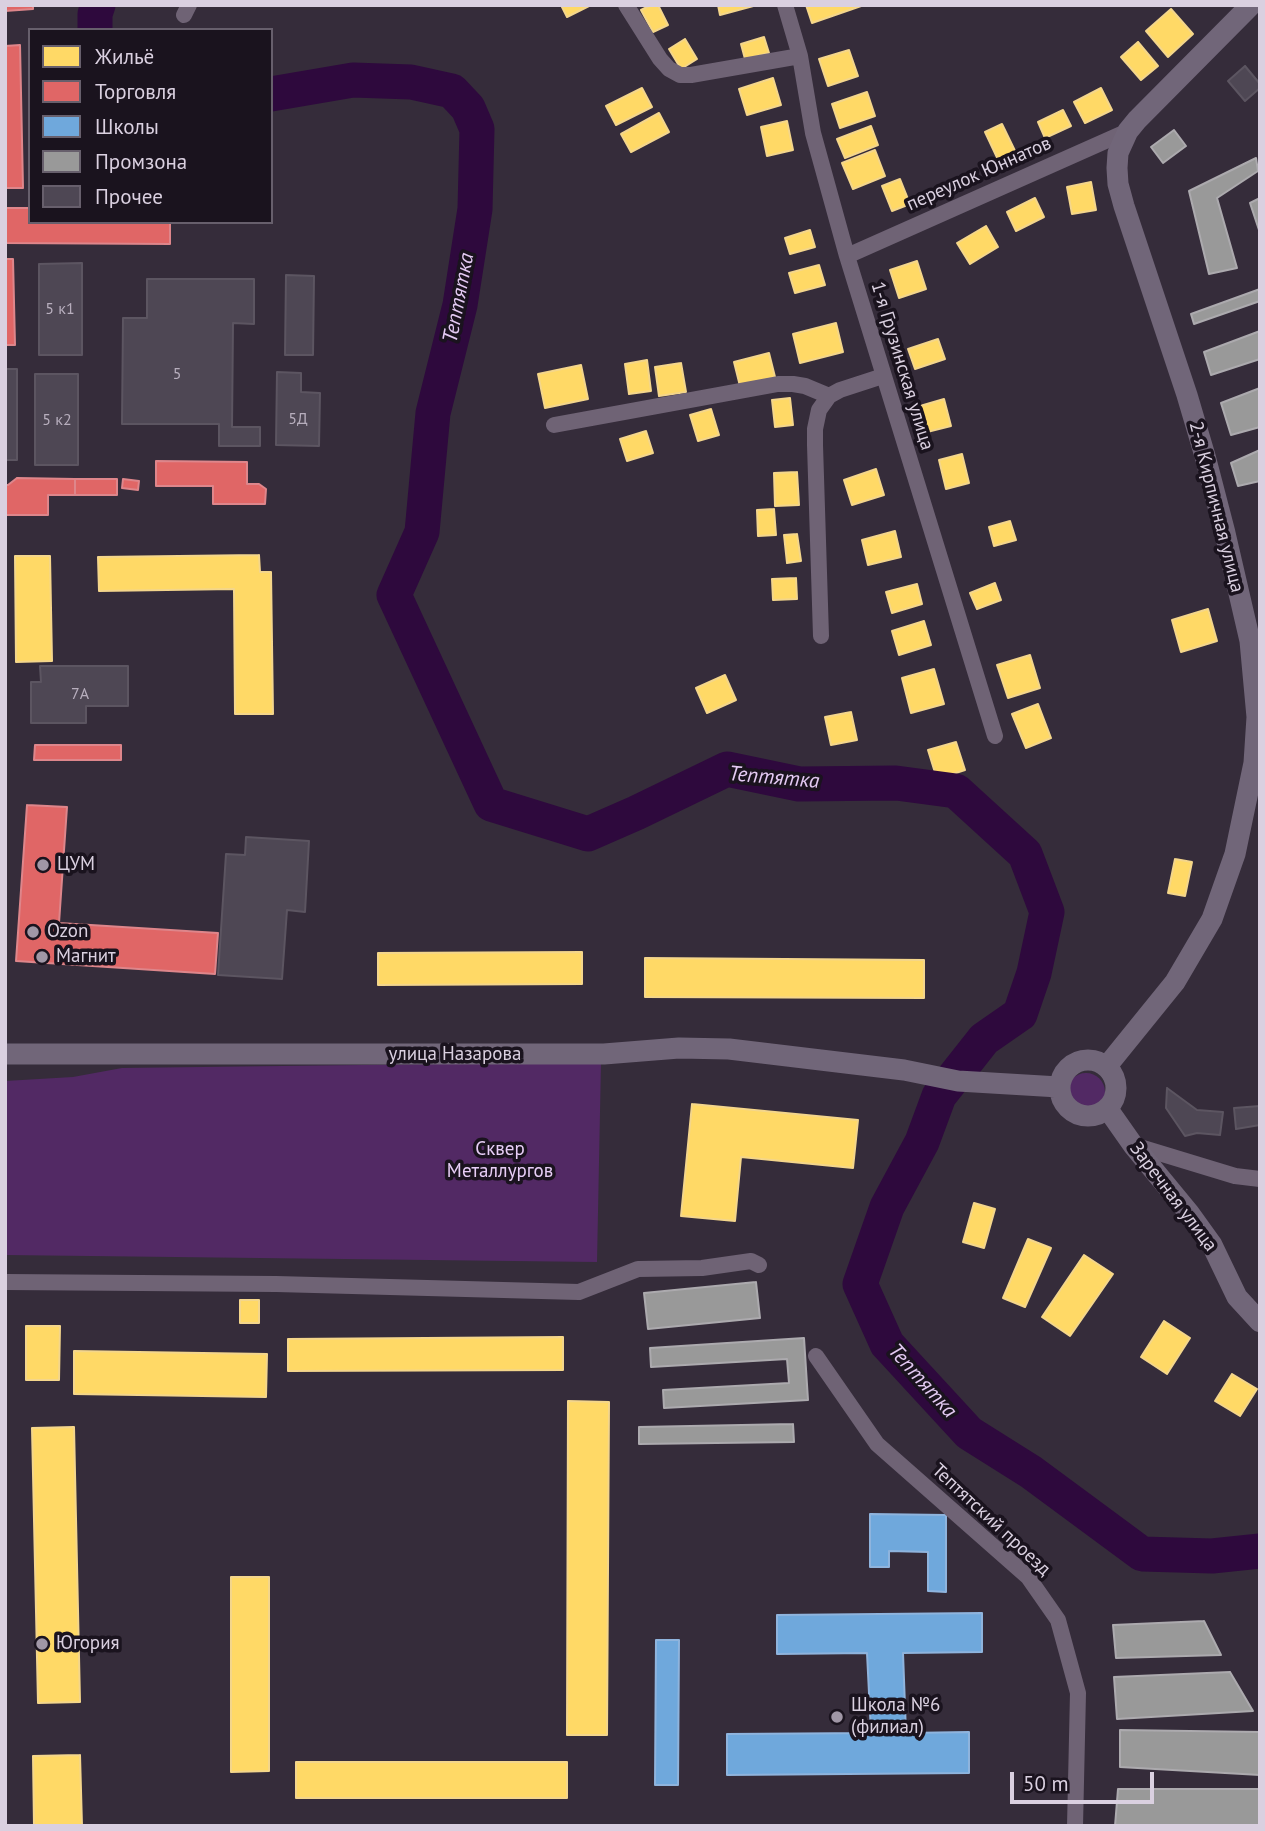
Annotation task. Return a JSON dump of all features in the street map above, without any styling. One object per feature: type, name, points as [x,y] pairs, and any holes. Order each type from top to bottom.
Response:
[{"type":"main road","points":[[1128,131],[1251,5]]},
{"type":"main road","name":"2-я Кирпичная улица","points":[[1107,1066],[1175,982],[1213,919],[1237,844],[1254,763],[1257,717],[1250,641],[1205,456],[1118,184],[1118,153],[1128,131]]},
{"type":"main road","name":"улица Назарова","points":[[5,1054],[604,1054],[692,1048],[729,1049],[904,1070],[958,1081],[1059,1087]]},
{"type":"main road","points":[[1083,1060],[1096,1060],[1107,1066],[1116,1083],[1116,1094],[1110,1105],[1099,1114],[1086,1116],[1071,1111],[1061,1099],[1059,1087],[1064,1072],[1074,1063],[1083,1060]]},
{"type":"main road","name":"Заречная улица","points":[[1107,1108],[1212,1245],[1237,1297],[1260,1322]]},
{"type":"street","points":[[626,5],[660,59],[669,69],[680,75],[800,56]]},
{"type":"street","name":"1-я Грузинская улица","points":[[785,5],[800,56],[813,133],[847,256],[995,736]]},
{"type":"street","name":"переулок Юннатов","points":[[847,256],[1128,131]]},
{"type":"street","points":[[821,636],[815,445],[820,410],[829,396],[840,390],[883,376]]},
{"type":"street","points":[[554,425],[778,384],[805,386],[829,396]]},
{"type":"street","points":[[1133,1145],[1235,1176],[1260,1179]]},
{"type":"street","points":[[5,1282],[276,1284],[579,1292],[638,1269],[702,1268],[751,1261],[759,1265]]},
{"type":"street","name":"Тептятский проезд","points":[[816,1356],[877,1444],[1028,1577],[1058,1620],[1078,1693],[1075,1826]]},
{"type":"green space","name":"Сквер Металлургов","points":[[601,1062],[597,1262],[5,1255],[5,1081],[73,1077],[122,1068]]},
{"type":"green space","points":[[1086,1073],[1099,1079],[1105,1092],[1099,1105],[1086,1111],[1073,1105],[1067,1092],[1073,1079]]},
{"type":"building: Жильё","points":[[561,5],[591,5],[567,17]]},
{"type":"building: Жильё","points":[[658,5],[668,25],[653,32],[641,10]]},
{"type":"building: Жильё","points":[[718,5],[757,5],[720,15]]},
{"type":"building: Жильё","points":[[806,5],[864,5],[812,23]]},
{"type":"building: Жильё","points":[[1171,9],[1193,34],[1168,57],[1146,31]]},
{"type":"building: Жильё","points":[[764,37],[769,53],[745,59],[741,44]]},
{"type":"building: Жильё","points":[[685,39],[697,59],[681,69],[669,49]]},
{"type":"building: Жильё","points":[[1138,42],[1158,66],[1141,80],[1121,57]]},
{"type":"building: Жильё","points":[[849,50],[858,76],[828,86],[819,59]]},
{"type":"building: Жильё","points":[[773,78],[781,105],[747,115],[739,89]]},
{"type":"building: Жильё","points":[[642,88],[652,107],[616,125],[606,106]]},
{"type":"building: Жильё","points":[[1101,88],[1112,110],[1085,123],[1074,102]]},
{"type":"building: Жильё","points":[[867,92],[875,116],[840,128],[832,104]]},
{"type":"building: Жильё","points":[[1063,110],[1071,126],[1045,138],[1038,122]]},
{"type":"building: Жильё","points":[[659,113],[669,132],[631,152],[621,134]]},
{"type":"building: Жильё","points":[[787,121],[793,150],[767,156],[761,127]]},
{"type":"building: Жильё","points":[[1002,124],[1018,157],[1001,166],[985,132]]},
{"type":"building: Жильё","points":[[871,126],[878,145],[845,158],[837,139]]},
{"type":"building: Жильё","points":[[875,150],[885,176],[853,189],[842,163]]},
{"type":"building: Жильё","points":[[900,179],[910,204],[892,211],[882,186]]},
{"type":"building: Жильё","points":[[1091,182],[1096,210],[1072,214],[1067,187]]},
{"type":"building: Жильё","points":[[1035,198],[1044,217],[1016,231],[1007,212]]},
{"type":"building: Жильё","points":[[986,226],[998,247],[970,264],[957,243]]},
{"type":"building: Жильё","points":[[810,230],[815,247],[790,254],[785,238]]},
{"type":"building: Жильё","points":[[917,261],[926,289],[899,298],[890,270]]},
{"type":"building: Жильё","points":[[819,265],[825,285],[795,293],[789,273]]},
{"type":"building: Жильё","points":[[836,323],[843,352],[800,363],[793,334]]},
{"type":"building: Жильё","points":[[938,339],[945,359],[915,369],[908,349]]},
{"type":"building: Жильё","points":[[769,353],[775,377],[740,386],[734,362]]},
{"type":"building: Жильё","points":[[647,360],[651,391],[629,394],[625,364]]},
{"type":"building: Жильё","points":[[681,363],[686,392],[659,396],[655,367]]},
{"type":"building: Жильё","points":[[581,365],[588,399],[545,408],[538,374]]},
{"type":"building: Жильё","points":[[790,398],[793,425],[775,427],[772,400]]},
{"type":"building: Жильё","points":[[944,399],[951,426],[927,432],[920,406]]},
{"type":"building: Жильё","points":[[711,409],[719,435],[698,441],[690,415]]},
{"type":"building: Жильё","points":[[646,431],[653,453],[627,461],[620,439]]},
{"type":"building: Жильё","points":[[962,454],[969,483],[946,489],[939,460]]},
{"type":"building: Жильё","points":[[876,469],[884,495],[852,505],[844,480]]},
{"type":"building: Жильё","points":[[797,472],[799,505],[775,506],[774,473]]},
{"type":"building: Жильё","points":[[774,509],[776,535],[758,536],[757,510]]},
{"type":"building: Жильё","points":[[1010,521],[1016,540],[994,546],[989,527]]},
{"type":"building: Жильё","points":[[895,531],[901,557],[868,565],[862,540]]},
{"type":"building: Жильё","points":[[797,534],[801,561],[787,563],[784,535]]},
{"type":"building: Жильё","points":[[259,555],[260,572],[271,572],[273,714],[235,714],[234,589],[99,591],[98,557]]},
{"type":"building: Жильё","points":[[15,556],[50,556],[52,661],[16,662]]},
{"type":"building: Жильё","points":[[796,578],[797,599],[773,600],[772,579]]},
{"type":"building: Жильё","points":[[995,583],[1001,600],[977,609],[970,593]]},
{"type":"building: Жильё","points":[[917,584],[922,604],[892,613],[886,592]]},
{"type":"building: Жильё","points":[[1208,609],[1217,641],[1181,652],[1172,620]]},
{"type":"building: Жильё","points":[[924,621],[931,645],[899,655],[892,631]]},
{"type":"building: Жильё","points":[[1030,655],[1040,688],[1008,698],[997,665]]},
{"type":"building: Жильё","points":[[934,669],[944,704],[911,713],[902,678]]},
{"type":"building: Жильё","points":[[725,675],[736,700],[707,713],[696,688]]},
{"type":"building: Жильё","points":[[1038,704],[1051,738],[1026,748],[1012,714]]},
{"type":"building: Жильё","points":[[851,712],[857,740],[831,745],[825,717]]},
{"type":"building: Жильё","points":[[956,742],[965,770],[937,779],[928,750]]},
{"type":"building: Жильё","points":[[1175,859],[1192,862],[1185,896],[1168,893]]},
{"type":"building: Жильё","points":[[582,952],[582,984],[378,985],[378,953]]},
{"type":"building: Жильё","points":[[645,958],[924,960],[924,998],[645,997]]},
{"type":"building: Жильё","points":[[692,1104],[858,1120],[853,1168],[741,1157],[735,1221],[681,1216]]},
{"type":"building: Жильё","points":[[974,1203],[995,1209],[984,1248],[963,1242]]},
{"type":"building: Жильё","points":[[1028,1239],[1051,1248],[1025,1307],[1003,1298]]},
{"type":"building: Жильё","points":[[1084,1255],[1113,1274],[1070,1336],[1042,1317]]},
{"type":"building: Жильё","points":[[240,1300],[259,1300],[259,1323],[240,1323]]},
{"type":"building: Жильё","points":[[1164,1321],[1190,1338],[1167,1374],[1141,1357]]},
{"type":"building: Жильё","points":[[26,1326],[60,1326],[59,1380],[26,1380]]},
{"type":"building: Жильё","points":[[563,1337],[563,1370],[288,1371],[288,1339]]},
{"type":"building: Жильё","points":[[74,1351],[267,1354],[266,1397],[74,1394]]},
{"type":"building: Жильё","points":[[1232,1374],[1257,1389],[1240,1416],[1215,1401]]},
{"type":"building: Жильё","points":[[568,1401],[609,1402],[607,1735],[567,1735]]},
{"type":"building: Жильё","points":[[74,1427],[80,1702],[38,1703],[32,1428]]},
{"type":"building: Жильё","points":[[231,1577],[269,1577],[269,1771],[231,1772]]},
{"type":"building: Жильё","points":[[80,1755],[82,1826],[34,1826],[33,1756]]},
{"type":"building: Жильё","points":[[296,1762],[567,1762],[567,1798],[296,1798]]},
{"type":"building: Торговля","points":[[5,5],[33,5],[33,9],[5,11]]},
{"type":"building: Торговля","points":[[20,45],[23,188],[5,188],[5,46]]},
{"type":"building: Торговля","points":[[5,208],[28,208],[28,224],[170,224],[170,244],[5,243]]},
{"type":"building: Торговля","points":[[5,259],[13,259],[15,345],[5,345]]},
{"type":"building: Торговля","points":[[156,461],[247,462],[247,484],[259,484],[266,489],[265,504],[213,504],[213,486],[156,486]]},
{"type":"building: Торговля","points":[[17,478],[75,479],[75,495],[48,495],[48,515],[5,515],[5,485]]},
{"type":"building: Торговля","points":[[75,479],[117,479],[117,495],[75,495]]},
{"type":"building: Торговля","points":[[123,479],[139,481],[138,490],[122,488]]},
{"type":"building: Торговля","points":[[35,745],[121,745],[121,760],[34,760]]},
{"type":"building: Торговля","name":"ЦУМ","points":[[27,805],[67,807],[59,923],[218,933],[215,974],[16,961]]},
{"type":"building: Школы","points":[[870,1514],[946,1515],[946,1592],[928,1591],[928,1552],[889,1551],[889,1567],[870,1567]]},
{"type":"building: Школы","points":[[982,1613],[982,1652],[903,1653],[906,1733],[969,1732],[969,1773],[727,1775],[727,1734],[871,1733],[867,1653],[777,1654],[777,1615]]},
{"type":"building: Школы","points":[[656,1640],[679,1640],[678,1785],[655,1785]]},
{"type":"building: Промзона","points":[[1174,130],[1186,146],[1163,163],[1151,147]]},
{"type":"building: Промзона","points":[[1256,158],[1258,171],[1217,198],[1237,268],[1209,274],[1189,191]]},
{"type":"building: Промзона","points":[[1260,198],[1260,233],[1250,203]]},
{"type":"building: Промзона","points":[[1260,289],[1260,301],[1194,324],[1191,314]]},
{"type":"building: Промзона","points":[[1260,331],[1260,359],[1211,375],[1204,352]]},
{"type":"building: Промзона","points":[[1260,388],[1260,427],[1231,435],[1221,403]]},
{"type":"building: Промзона","points":[[1260,450],[1260,481],[1238,486],[1231,463]]},
{"type":"building: Промзона","points":[[756,1282],[760,1318],[648,1329],[644,1293]]},
{"type":"building: Промзона","points":[[804,1338],[808,1400],[664,1408],[663,1390],[789,1383],[787,1359],[651,1367],[650,1348]]},
{"type":"building: Промзона","points":[[793,1424],[794,1442],[639,1444],[639,1427]]},
{"type":"building: Промзона","points":[[1204,1621],[1221,1655],[1116,1658],[1113,1625]]},
{"type":"building: Промзона","points":[[1230,1672],[1253,1711],[1117,1719],[1114,1677]]},
{"type":"building: Промзона","points":[[1120,1730],[1260,1732],[1260,1775],[1120,1767]]},
{"type":"building: Промзона","points":[[1118,1789],[1260,1789],[1260,1826],[1115,1826]]},
{"type":"building: Прочее","points":[[1245,66],[1260,84],[1260,88],[1245,101],[1228,81]]},
{"type":"building: Прочее","points":[[82,263],[82,355],[39,355],[39,264]]},
{"type":"building: Прочее","points":[[286,275],[314,276],[313,355],[285,355]]},
{"type":"building: Прочее","points":[[147,279],[254,279],[254,324],[233,323],[232,427],[260,427],[260,446],[219,446],[219,424],[122,424],[123,318],[147,318]]},
{"type":"building: Прочее","points":[[5,369],[17,369],[17,460],[5,460]]},
{"type":"building: Прочее","points":[[277,372],[301,373],[301,392],[320,393],[319,446],[276,445]]},
{"type":"building: Прочее","points":[[35,374],[78,374],[78,465],[35,465]]},
{"type":"building: Прочее","points":[[40,666],[128,666],[128,706],[86,706],[86,723],[31,723],[31,682],[41,682]]},
{"type":"building: Прочее","points":[[246,837],[309,841],[305,912],[287,910],[282,979],[218,975],[226,854],[245,855]]},
{"type":"building: Прочее","points":[[1167,1088],[1197,1110],[1223,1112],[1220,1135],[1197,1133],[1185,1136],[1166,1108]]},
{"type":"building: Прочее","points":[[1260,1106],[1260,1125],[1236,1129],[1234,1108]]},
{"type":"waterway","name":"Тептятка","points":[[95,28],[98,5]]},
{"type":"waterway","name":"Тептятка","points":[[273,94],[353,80],[411,82],[452,91],[468,108],[477,129],[475,209],[460,305],[433,413],[422,532],[394,595],[491,804],[588,834],[727,769],[799,784],[896,783],[956,791],[1025,854],[1047,912],[1034,973],[1020,1014],[984,1039],[939,1096],[922,1142],[887,1207],[860,1284],[887,1344],[969,1433],[1031,1472],[1142,1554],[1212,1556],[1260,1551]]},
{"type":"place","name":"ЦУМ","points":[[43,865]]},
{"type":"place","name":"Ozon","points":[[33,932]]},
{"type":"place","name":"Магнит","points":[[42,957]]},
{"type":"place","name":"Югория","points":[[42,1644]]},
{"type":"place","name":"Школа №6 (филиал)","points":[[837,1717]]}]
